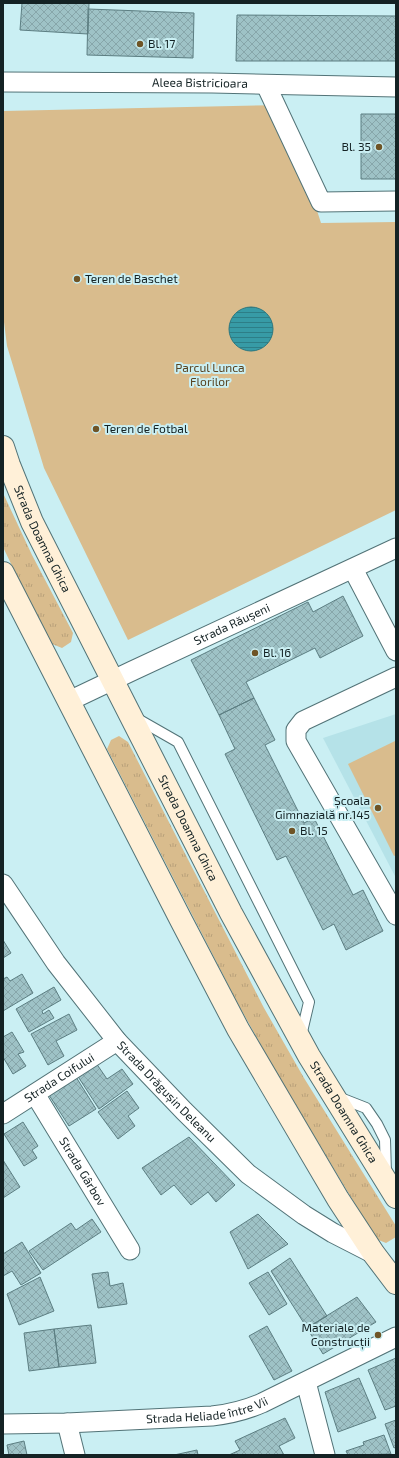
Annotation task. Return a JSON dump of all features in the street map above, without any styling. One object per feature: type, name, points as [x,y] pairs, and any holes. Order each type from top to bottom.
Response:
[{"type":"main road","name":"Strada Doamna Ghica","points":[[3,447],[32,522],[231,913],[300,1040],[391,1190]]},
{"type":"main road","points":[[3,573],[238,1029],[338,1199],[374,1254],[396,1283]]},
{"type":"street","name":"Aleea Bistricioara","points":[[3,82],[396,87]]},
{"type":"street","points":[[266,85],[321,202],[396,201]]},
{"type":"street","name":"Strada Răușeni","points":[[69,701],[396,548]]},
{"type":"street","points":[[353,569],[396,652]]},
{"type":"street","points":[[396,676],[303,721],[296,730],[296,741],[396,915]]},
{"type":"street","name":"Strada Drăgușin Deleanu","points":[[3,884],[56,963],[117,1041],[184,1111],[248,1174],[304,1215],[333,1233],[374,1254]]},
{"type":"street","name":"Strada Coifului","points":[[3,1114],[117,1041]]},
{"type":"street","name":"Strada Gârbov","points":[[35,1094],[130,1250]]},
{"type":"street","name":"Strada Heliade între Vii","points":[[3,1424],[67,1423],[228,1414],[245,1410],[257,1405],[396,1337]]},
{"type":"street","points":[[306,1382],[325,1455]]},
{"type":"street","points":[[67,1423],[75,1455]]},
{"type":"lane","points":[[130,715],[178,742],[309,1002],[300,1040]]},
{"type":"shaded area","name":"Școala Gimnazială nr.145","points":[[396,714],[396,878],[323,738]]},
{"type":"green space","name":"Parcul Lunca Florilor","points":[[283,105],[321,223],[396,222],[396,510],[128,640],[44,468],[7,346],[3,314],[3,111]]},
{"type":"green space","points":[[3,493],[32,555],[73,633],[71,642],[62,648],[52,644],[3,547]]},
{"type":"green space","points":[[119,736],[128,742],[264,1008],[304,1078],[396,1226],[396,1237],[386,1243],[376,1239],[277,1074],[237,1002],[107,749],[111,740]]},
{"type":"green space","points":[[395,741],[396,855],[394,856],[348,764]]},
{"type":"water","points":[[251,307],[263,311],[269,317],[273,329],[269,341],[263,347],[251,351],[239,347],[233,341],[229,329],[233,317],[239,311]]},
{"type":"building","points":[[22,3],[89,3],[88,34],[20,30]]},
{"type":"building","name":"Bl. 17","points":[[88,9],[194,13],[193,58],[87,55]]},
{"type":"building","points":[[237,15],[396,16],[396,61],[236,61]]},
{"type":"building","name":"Bl. 35","points":[[361,114],[396,114],[396,179],[361,179]]},
{"type":"building","name":"Bl. 16","points":[[343,596],[363,636],[320,658],[315,648],[246,682],[254,698],[219,715],[191,660],[308,602],[313,612]]},
{"type":"building","name":"Bl. 15","points":[[254,698],[275,740],[265,745],[304,823],[314,818],[353,895],[363,890],[383,931],[346,950],[334,924],[323,930],[286,856],[277,860],[225,754],[235,749],[219,715]]},
{"type":"building","points":[[3,940],[11,953],[3,958]]},
{"type":"building","points":[[22,974],[33,993],[3,1011],[3,979],[7,977],[10,981]]},
{"type":"building","points":[[54,987],[61,1000],[42,1011],[43,1014],[49,1010],[54,1018],[29,1032],[16,1009]]},
{"type":"building","points":[[69,1014],[77,1030],[56,1041],[64,1056],[48,1065],[31,1034]]},
{"type":"building","points":[[12,1032],[24,1052],[18,1054],[26,1066],[13,1074],[3,1057],[3,1037]]},
{"type":"building","points":[[96,1063],[107,1079],[122,1069],[133,1084],[99,1109],[77,1075]]},
{"type":"building","points":[[76,1077],[96,1109],[69,1126],[49,1095]]},
{"type":"building","points":[[127,1091],[139,1108],[128,1116],[135,1126],[118,1139],[98,1112]]},
{"type":"building","points":[[23,1122],[38,1146],[32,1150],[37,1158],[24,1166],[4,1134]]},
{"type":"building","points":[[189,1137],[235,1185],[216,1202],[208,1192],[191,1205],[174,1185],[161,1195],[142,1168]]},
{"type":"building","points":[[3,1160],[20,1187],[3,1198]]},
{"type":"building","points":[[258,1214],[288,1244],[248,1269],[230,1232]]},
{"type":"building","points":[[92,1219],[101,1232],[43,1270],[29,1251],[71,1223],[76,1230]]},
{"type":"building","points":[[22,1242],[41,1273],[21,1285],[12,1271],[3,1276],[3,1254]]},
{"type":"building","points":[[290,1258],[327,1316],[307,1328],[271,1271]]},
{"type":"building","points":[[108,1272],[110,1286],[123,1283],[127,1304],[98,1308],[92,1274]]},
{"type":"building","points":[[268,1272],[287,1304],[269,1315],[249,1283]]},
{"type":"building","points":[[40,1277],[54,1311],[19,1325],[7,1294]]},
{"type":"building","points":[[357,1297],[376,1322],[323,1354],[307,1328]]},
{"type":"building","points":[[91,1325],[96,1363],[59,1367],[54,1329]]},
{"type":"building","points":[[267,1326],[292,1371],[274,1380],[249,1336]]},
{"type":"building","points":[[54,1329],[59,1367],[29,1371],[24,1333]]},
{"type":"building","points":[[396,1358],[396,1406],[385,1410],[368,1370]]},
{"type":"building","points":[[359,1378],[376,1418],[338,1432],[325,1392]]},
{"type":"building","points":[[285,1418],[295,1438],[279,1446],[284,1455],[229,1455],[240,1450],[235,1441]]},
{"type":"building","points":[[396,1420],[396,1447],[394,1448],[385,1424]]},
{"type":"building","points":[[384,1435],[391,1454],[348,1455],[346,1451],[364,1445],[363,1442]]},
{"type":"building","points":[[24,1441],[27,1455],[9,1455],[7,1445]]},
{"type":"building","points":[[197,1450],[198,1455],[174,1455]]},
{"type":"place","name":"Bl. 17","points":[[140,44]]},
{"type":"place","name":"Bl. 35","points":[[379,147]]},
{"type":"place","name":"Teren de Baschet","points":[[77,279]]},
{"type":"place","name":"Teren de Fotbal","points":[[96,429]]},
{"type":"place","name":"Bl. 16","points":[[255,653]]},
{"type":"place","name":"Școala Gimnazială nr.145","points":[[378,808]]},
{"type":"place","name":"Bl. 15","points":[[292,831]]},
{"type":"place","name":"Materiale de Construcții","points":[[378,1335]]}]
